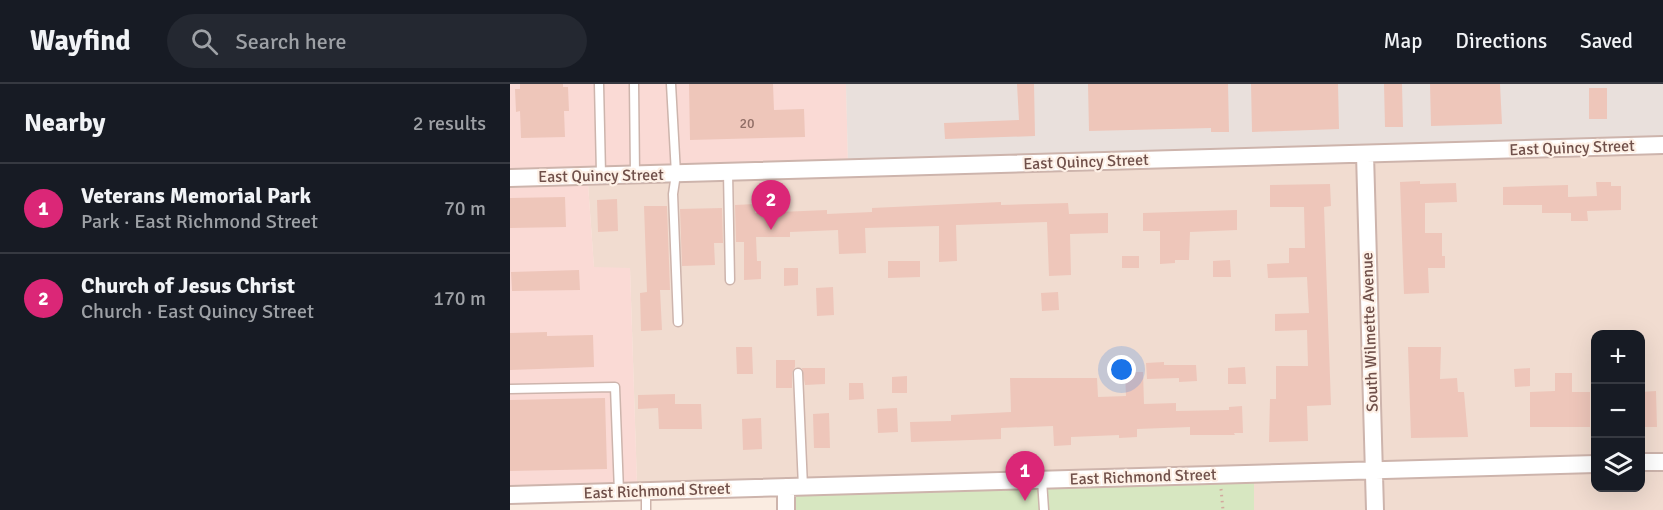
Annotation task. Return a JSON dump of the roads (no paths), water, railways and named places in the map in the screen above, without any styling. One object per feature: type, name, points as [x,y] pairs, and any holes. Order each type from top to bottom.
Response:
[{"type":"street","name":"East Quincy Street","points":[[510,178],[1663,145]]},
{"type":"street","name":"South Wilmette Avenue","points":[[1365,154],[1375,510]]},
{"type":"street","points":[[1645,462],[1663,462]]},
{"type":"street","name":"East Richmond Street","points":[[510,495],[1591,464]]},
{"type":"street","points":[[786,487],[786,510]]},
{"type":"lane","points":[[599,84],[601,174]]},
{"type":"lane","points":[[634,84],[635,174]]},
{"type":"lane","points":[[671,84],[676,174],[672,194],[678,322]]},
{"type":"lane","points":[[728,172],[730,280]]},
{"type":"lane","points":[[798,373],[804,487]]},
{"type":"lane","points":[[510,389],[615,387],[619,492]]},
{"type":"lane","points":[[1042,480],[1044,510]]},
{"type":"lane","points":[[646,491],[646,510]]},
{"type":"place","name":"Church of Jesus Christ","points":[[771,230]]},
{"type":"place","name":"Veterans Memorial Park","points":[[1025,501]]}]
